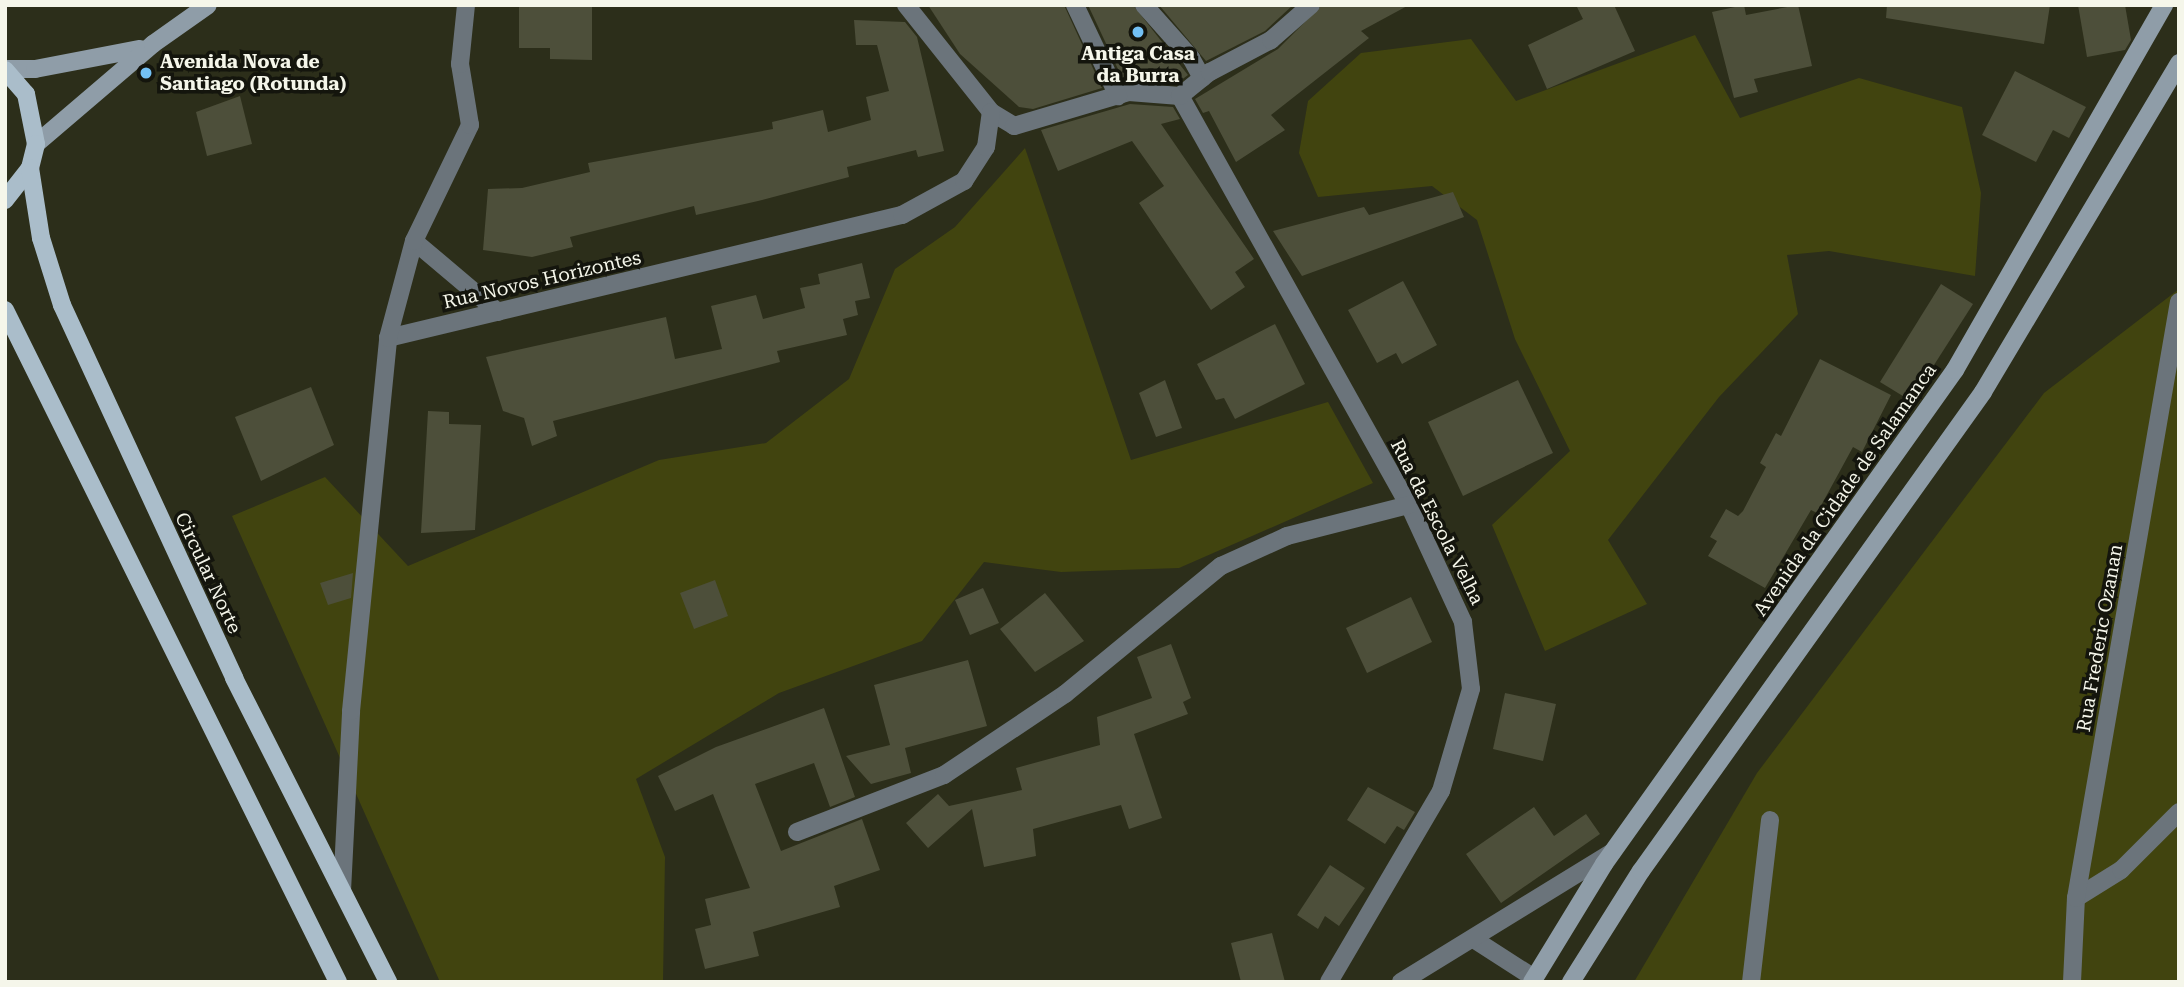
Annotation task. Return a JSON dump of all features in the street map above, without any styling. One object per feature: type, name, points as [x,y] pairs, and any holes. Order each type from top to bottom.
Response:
[{"type":"main road","points":[[5,69],[26,94],[36,144],[30,168],[5,200]]},
{"type":"main road","name":"Circular Norte","points":[[30,168],[41,238],[62,305],[234,678],[388,982]]},
{"type":"main road","points":[[5,310],[338,982]]},
{"type":"street","points":[[36,144],[153,44],[208,5]]},
{"type":"street","points":[[342,891],[351,711],[388,338],[414,241],[470,125],[460,64],[466,5]]},
{"type":"street","points":[[906,5],[991,112],[1014,126],[1032,124],[1118,96],[1156,90],[1180,96],[1202,78],[1271,40],[1308,6]]},
{"type":"street","points":[[1075,5],[1118,96]]},
{"type":"street","points":[[1144,5],[1191,58],[1202,78]]},
{"type":"street","name":"Avenida da Cidade de Salamanca","points":[[1533,980],[1614,851],[1955,370],[2164,5]]},
{"type":"street","points":[[5,69],[103,59],[153,44]]},
{"type":"street","points":[[1571,982],[1641,871],[1983,393],[2179,63]]},
{"type":"street","name":"Rua da Escola Velha","points":[[1180,96],[1409,505],[1463,622],[1471,689],[1441,791],[1329,982]]},
{"type":"street","name":"Rua Novos Horizontes","points":[[388,338],[902,215],[964,181],[986,147],[991,112]]},
{"type":"street","points":[[414,241],[498,312]]},
{"type":"street","name":"Rua Frederic Ozanan","points":[[2072,982],[2076,898],[2179,302]]},
{"type":"street","points":[[797,832],[944,775],[1065,694],[1221,566],[1287,536],[1409,505]]},
{"type":"street","points":[[2076,898],[2121,870],[2179,812]]},
{"type":"street","points":[[1751,982],[1770,820]]},
{"type":"street","points":[[1401,982],[1475,940],[1614,851]]},
{"type":"street","points":[[1475,940],[1533,980]]},
{"type":"shaded area","points":[[1695,35],[1740,118],[1859,78],[1962,107],[1981,193],[1975,276],[1829,251],[1787,255],[1798,314],[1719,397],[1608,540],[1647,604],[1545,651],[1492,525],[1570,451],[1515,339],[1477,220],[1432,186],[1318,197],[1299,153],[1308,101],[1361,53],[1471,39],[1516,101]]},
{"type":"shaded area","points":[[1025,148],[1131,460],[1328,402],[1373,483],[1179,568],[1061,572],[984,562],[922,641],[779,693],[636,779],[665,857],[663,982],[440,982],[232,516],[325,477],[408,566],[659,460],[766,443],[849,379],[895,269],[955,227]]},
{"type":"shaded area","points":[[2179,289],[2179,982],[1634,982],[1757,773],[2044,393]]},
{"type":"building","points":[[592,5],[592,60],[550,59],[550,48],[519,48],[519,7]]},
{"type":"building","points":[[928,5],[1064,5],[1102,88],[1033,109],[1019,107],[960,54]]},
{"type":"building","points":[[1088,5],[1133,5],[1188,75],[1176,84],[1124,82]]},
{"type":"building","points":[[1159,5],[1293,5],[1265,31],[1206,61]]},
{"type":"building","points":[[1322,5],[1409,5],[1361,31],[1369,38],[1271,115],[1285,130],[1236,162],[1209,111],[1203,113],[1195,99],[1278,49]]},
{"type":"building","points":[[1576,5],[1614,5],[1635,51],[1547,89],[1528,45],[1583,19]]},
{"type":"building","points":[[1744,5],[1746,15],[1798,5],[1812,66],[1754,79],[1758,92],[1734,98],[1712,12]]},
{"type":"building","points":[[1887,5],[2050,5],[2044,44],[1886,18]]},
{"type":"building","points":[[2078,5],[2125,5],[2131,40],[2125,50],[2087,57]]},
{"type":"building","points":[[854,20],[905,22],[917,37],[944,151],[918,157],[916,150],[847,167],[849,177],[758,201],[696,215],[694,206],[570,237],[573,247],[532,257],[483,250],[488,189],[522,188],[590,172],[588,163],[773,129],[772,122],[823,110],[828,132],[871,120],[866,97],[889,91],[877,45],[856,45]]},
{"type":"building","points":[[2015,71],[2086,107],[2069,138],[2053,130],[2036,162],[1982,135]]},
{"type":"building","points":[[240,96],[252,144],[207,156],[196,112]]},
{"type":"building","points":[[1130,104],[1173,107],[1180,119],[1161,124],[1254,259],[1235,272],[1245,287],[1211,310],[1139,203],[1164,186],[1132,141],[1058,171],[1041,130]]},
{"type":"building","points":[[1453,192],[1464,217],[1302,276],[1273,231],[1364,207],[1369,215]]},
{"type":"building","points":[[862,263],[870,298],[855,301],[858,315],[843,319],[847,335],[777,351],[780,362],[553,421],[557,436],[532,446],[524,418],[503,411],[486,357],[666,317],[675,359],[722,349],[711,306],[756,295],[763,319],[805,308],[800,288],[820,284],[818,274]]},
{"type":"building","points":[[1403,281],[1437,345],[1402,364],[1396,353],[1377,363],[1348,310]]},
{"type":"building","points":[[1941,284],[1973,304],[1911,401],[1880,382]]},
{"type":"building","points":[[1275,324],[1305,384],[1235,419],[1224,398],[1216,400],[1197,364]]},
{"type":"building","points":[[1820,359],[1891,395],[1862,452],[1853,447],[1817,513],[1811,510],[1765,588],[1708,556],[1717,541],[1710,537],[1726,509],[1738,516],[1743,511],[1766,467],[1760,463],[1776,433],[1781,436]]},
{"type":"building","points":[[1165,380],[1182,428],[1156,437],[1139,393]]},
{"type":"building","points":[[1518,380],[1553,453],[1463,496],[1428,422]]},
{"type":"building","points":[[311,387],[334,445],[261,481],[235,417]]},
{"type":"building","points":[[428,411],[449,412],[449,424],[481,425],[475,530],[421,533]]},
{"type":"building","points":[[353,573],[351,598],[328,605],[320,583]]},
{"type":"building","points":[[715,580],[728,616],[694,629],[680,593]]},
{"type":"building","points":[[983,588],[999,623],[970,635],[955,600]]},
{"type":"building","points":[[1045,593],[1084,641],[1035,672],[1000,629]]},
{"type":"building","points":[[1411,597],[1432,642],[1367,673],[1346,628]]},
{"type":"building","points":[[1171,644],[1191,698],[1183,702],[1188,714],[1134,734],[1162,818],[1129,829],[1121,805],[1033,829],[1036,856],[984,867],[972,809],[928,848],[906,823],[938,794],[949,806],[1022,790],[1016,768],[1100,745],[1097,717],[1152,698],[1137,657]]},
{"type":"building","points":[[968,660],[987,726],[905,748],[911,773],[871,784],[846,756],[890,745],[874,685]]},
{"type":"building","points":[[1505,693],[1556,704],[1543,761],[1493,749]]},
{"type":"building","points":[[824,708],[855,797],[830,807],[814,763],[755,784],[781,851],[862,819],[880,870],[834,886],[840,907],[753,932],[759,956],[705,969],[695,929],[711,925],[705,899],[750,888],[713,794],[675,811],[658,776],[716,747]]},
{"type":"building","points":[[1368,787],[1415,812],[1404,830],[1397,826],[1385,844],[1347,820]]},
{"type":"building","points":[[1534,807],[1554,836],[1586,814],[1600,834],[1501,903],[1466,854]]},
{"type":"building","points":[[1330,865],[1365,888],[1339,926],[1325,916],[1318,929],[1297,915]]},
{"type":"building","points":[[1272,933],[1285,982],[1241,982],[1231,943]]},
{"type":"place","name":"Antiga Casa da Burra","points":[[1138,32]]},
{"type":"place","name":"Avenida Nova de Santiago (Rotunda)","points":[[146,73]]}]
